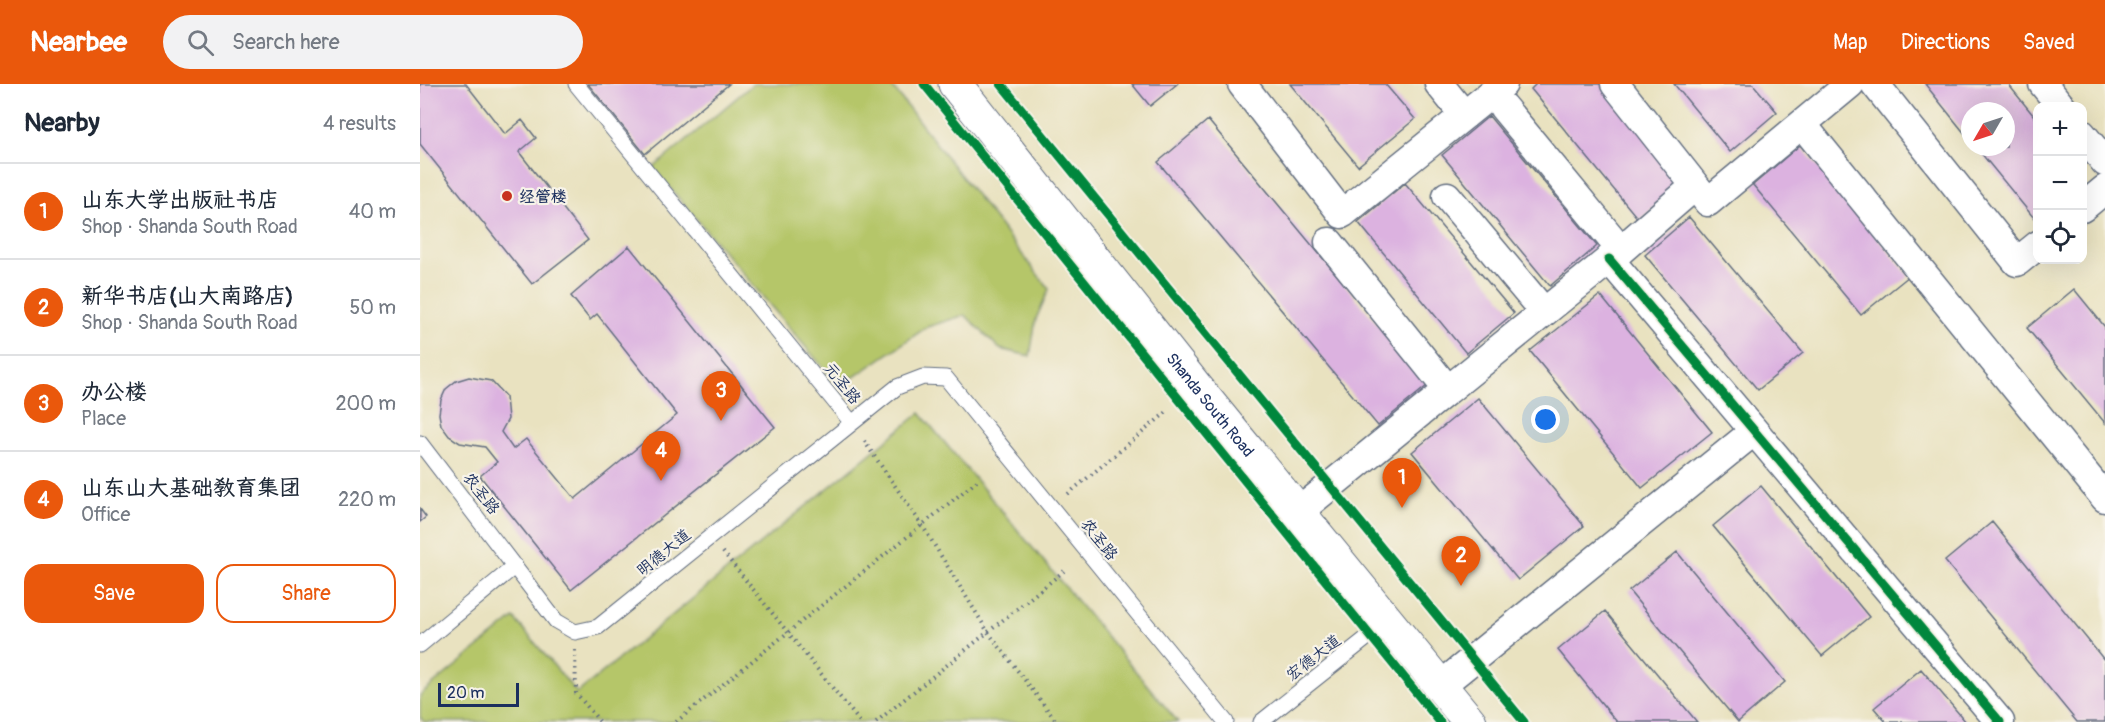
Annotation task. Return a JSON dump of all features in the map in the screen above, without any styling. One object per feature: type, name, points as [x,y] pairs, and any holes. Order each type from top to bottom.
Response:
[{"type":"main road","name":"Shanda South Road","points":[[955,84],[1298,512],[1470,722]]},
{"type":"street","points":[[1242,84],[1342,214],[1464,115],[1503,96],[1615,254],[1753,432],[2000,722]]},
{"type":"street","points":[[1439,84],[1464,115]]},
{"type":"street","points":[[1615,84],[1708,202],[1850,84]]},
{"type":"street","points":[[1875,84],[2017,262],[2033,248]]},
{"type":"street","points":[[2043,84],[2058,102]]},
{"type":"street","points":[[1802,124],[2105,498]]},
{"type":"street","points":[[2087,140],[2105,162]]},
{"type":"street","points":[[1298,512],[1695,186]]},
{"type":"street","points":[[2087,204],[2105,189]]},
{"type":"street","points":[[1447,196],[1544,312]]},
{"type":"street","points":[[1329,242],[1448,390]]},
{"type":"street","points":[[1440,686],[1753,432]]},
{"type":"lane","name":"元圣路","points":[[576,84],[852,423]]},
{"type":"lane","name":"明德大道","points":[[575,632],[598,627],[897,387],[923,377],[946,378]]},
{"type":"lane","name":"农圣路","points":[[946,378],[1226,722]]},
{"type":"lane","name":"农圣路","points":[[420,442],[515,566]]},
{"type":"lane","points":[[420,645],[515,566],[556,621],[575,632]]},
{"type":"lane","name":"宏德大道","points":[[1261,722],[1387,622]]},
{"type":"path","points":[[1051,508],[1168,411]]},
{"type":"path","points":[[676,722],[977,481]]},
{"type":"path","points":[[711,536],[860,722]]},
{"type":"path","points":[[876,722],[1064,571]]},
{"type":"path","points":[[575,632],[576,693],[600,722]]},
{"type":"green space","points":[[753,84],[890,84],[1049,289],[1036,319],[1030,356],[1000,349],[965,315],[927,327],[854,377],[832,378],[653,168]]},
{"type":"green space","points":[[920,413],[1178,722],[424,722],[420,717],[420,695],[514,618],[577,693]]},
{"type":"building","name":"经管楼","points":[[420,84],[466,84],[505,134],[522,120],[536,138],[519,152],[588,240],[532,284],[420,144]]},
{"type":"building","points":[[588,84],[729,84],[645,154]]},
{"type":"building","points":[[1132,84],[1177,84],[1150,106]]},
{"type":"building","points":[[1290,84],[1385,84],[1415,119],[1358,166]]},
{"type":"building","points":[[1536,84],[1606,84],[1686,180],[1639,220],[1531,89]]},
{"type":"building","points":[[1674,84],[1753,84],[1777,112],[1730,152]]},
{"type":"building","points":[[1925,84],[2008,84],[2033,115],[2033,217],[1983,156],[2015,156],[2015,102],[1961,102],[1961,129]]},
{"type":"building","points":[[1489,116],[1597,246],[1550,286],[1442,155]]},
{"type":"building","points":[[1208,120],[1428,385],[1378,426],[1158,162]]},
{"type":"building","points":[[1800,145],[1909,276],[1861,315],[1753,185]]},
{"type":"building","points":[[1405,183],[1514,313],[1466,353],[1358,222]]},
{"type":"building","points":[[1689,217],[1803,353],[1758,390],[1645,255]]},
{"type":"building","points":[[629,246],[775,427],[571,590],[480,476],[497,462],[485,447],[460,443],[449,436],[441,425],[439,414],[441,400],[446,389],[456,381],[469,377],[491,381],[506,397],[508,419],[501,432],[513,449],[526,439],[575,499],[677,415],[597,314],[590,320],[571,296]]},
{"type":"building","points":[[2074,289],[2105,327],[2105,423],[2027,328]]},
{"type":"building","points":[[1600,295],[1712,432],[1642,488],[1530,351]]},
{"type":"building","points":[[1478,398],[1584,526],[1518,580],[1412,452]]},
{"type":"building","points":[[1761,486],[1869,617],[1822,656],[1713,526]]},
{"type":"building","points":[[420,509],[426,517],[420,522]]},
{"type":"building","points":[[1992,522],[2105,661],[2105,722],[2077,722],[1945,561]]},
{"type":"building","points":[[1677,552],[1785,682],[1738,722],[1629,591]]},
{"type":"building","points":[[1605,611],[1697,722],[1617,722],[1558,650]]},
{"type":"building","points":[[1921,669],[1966,722],[1886,722],[1874,708]]},
{"type":"cycle path","points":[[924,84],[1440,722]]},
{"type":"cycle path","points":[[1001,84],[1524,722]]},
{"type":"cycle path","points":[[1609,259],[2000,722]]},
{"type":"place","name":"经管楼","points":[[507,196]]},
{"type":"place","name":"办公楼","points":[[721,421]]},
{"type":"place","name":"山东山大基础教育集团","points":[[661,481]]},
{"type":"place","name":"山东大学出版社书店","points":[[1402,508]]},
{"type":"place","name":"新华书店(山大南路店)","points":[[1461,586]]}]
